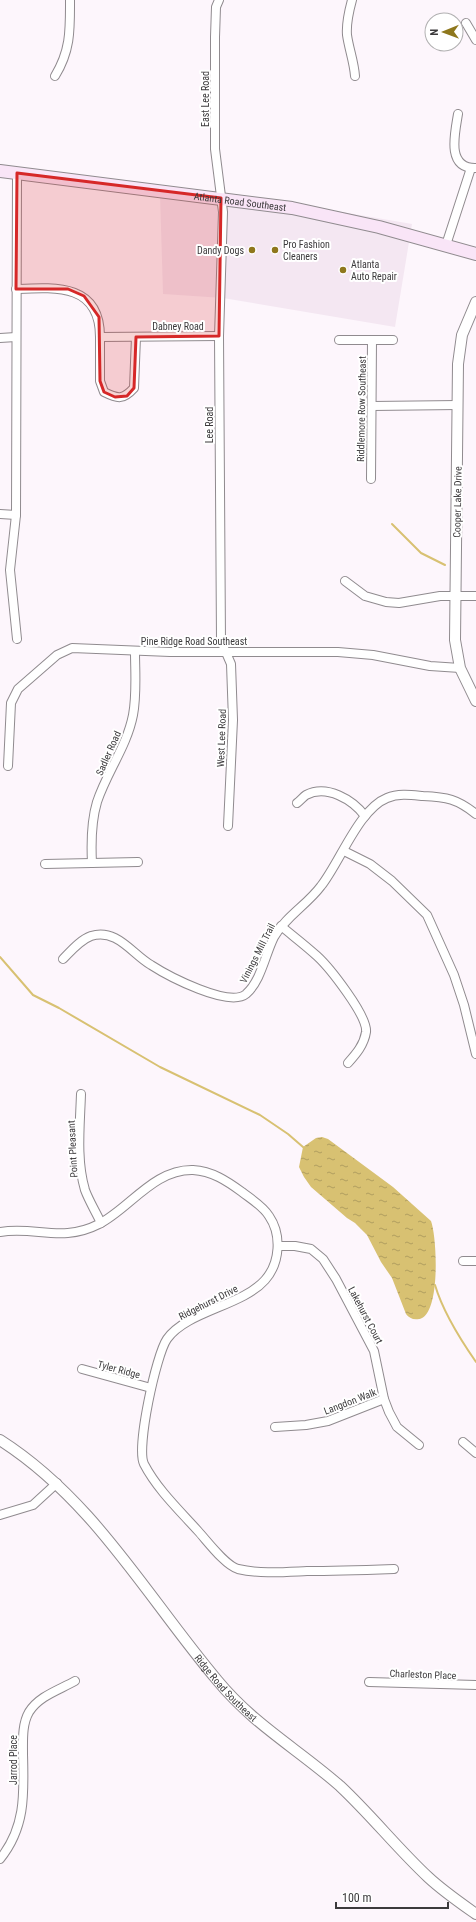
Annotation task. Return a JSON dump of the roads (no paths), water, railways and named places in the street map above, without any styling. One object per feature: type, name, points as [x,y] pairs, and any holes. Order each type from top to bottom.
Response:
[{"type":"main road","name":"Atlanta Road Southeast","points":[[0,170],[221,198],[333,216],[476,254]]},
{"type":"street","points":[[55,76],[62,64],[69,40],[70,0]]},
{"type":"street","name":"East Lee Road","points":[[219,0],[216,7],[214,149],[221,198]]},
{"type":"street","points":[[352,0],[347,35],[354,62],[355,76]]},
{"type":"street","points":[[466,23],[476,40]]},
{"type":"street","points":[[446,245],[474,168],[460,164],[456,158],[454,143],[458,114]]},
{"type":"street","points":[[17,173],[16,515],[10,570],[17,639]]},
{"type":"street","name":"Lee Road","points":[[221,198],[223,212],[219,336],[220,641],[225,651]]},
{"type":"street","points":[[16,289],[68,289],[84,296],[93,307],[98,317],[100,337],[100,381],[104,392],[115,398],[127,396],[134,388],[136,337]]},
{"type":"street","name":"Cooper Lake Drive","points":[[476,302],[469,316],[460,344],[457,382],[458,405],[455,596],[455,640],[460,668],[476,701]]},
{"type":"street","name":"Dabney Road","points":[[100,337],[219,336]]},
{"type":"street","points":[[0,338],[16,337]]},
{"type":"street","points":[[339,340],[393,340]]},
{"type":"street","name":"Riddlemore Row Southeast","points":[[371,479],[372,340]]},
{"type":"street","points":[[372,406],[458,405]]},
{"type":"street","points":[[0,514],[16,515]]},
{"type":"street","points":[[345,581],[365,596],[386,602],[399,603],[430,597],[476,596]]},
{"type":"street","name":"Pine Ridge Road Southeast","points":[[8,766],[11,703],[18,689],[57,655],[72,648],[170,652],[338,652],[373,655],[430,666],[460,668]]},
{"type":"street","name":"Sadler Road","points":[[92,863],[92,829],[97,803],[121,751],[133,714],[135,695],[135,650]]},
{"type":"street","name":"West Lee Road","points":[[225,651],[231,664],[233,720],[228,826]]},
{"type":"street","points":[[297,803],[307,794],[326,792],[349,800],[366,816]]},
{"type":"street","name":"Vinings Mill Trail","points":[[62,958],[91,936],[107,936],[119,940],[150,965],[173,977],[213,994],[237,998],[247,993],[256,981],[265,956],[282,926],[320,888],[366,816],[379,802],[388,798],[404,795],[444,797],[457,800],[476,814]]},
{"type":"street","points":[[344,851],[370,864],[392,881],[426,915],[454,975],[464,1005],[476,1054]]},
{"type":"street","points":[[44,864],[138,862]]},
{"type":"street","points":[[282,926],[318,957],[329,969],[354,1004],[364,1022],[366,1031],[362,1045],[348,1063]]},
{"type":"street","name":"Point Pleasant","points":[[80,1094],[80,1156],[82,1176],[85,1190],[101,1223]]},
{"type":"street","name":"Ridgehurst Drive","points":[[0,1232],[62,1234],[84,1230],[101,1223],[151,1185],[181,1170],[204,1171],[225,1179],[261,1207],[274,1224],[278,1246],[276,1258],[270,1274],[254,1289],[174,1331],[166,1340],[151,1388],[143,1443],[142,1461],[164,1493],[221,1556],[235,1568],[254,1571],[278,1572],[394,1569]]},
{"type":"street","name":"Lakehurst Court","points":[[278,1246],[295,1246],[311,1249],[323,1259],[336,1279],[374,1351],[384,1399],[397,1427],[418,1445]]},
{"type":"street","points":[[463,1261],[476,1261]]},
{"type":"street","name":"Tyler Ridge","points":[[82,1370],[151,1388]]},
{"type":"street","name":"Langdon Walk","points":[[275,1426],[306,1425],[328,1421],[384,1399]]},
{"type":"street","name":"Ridge Road Southeast","points":[[0,1440],[31,1461],[57,1483],[100,1530],[216,1679],[240,1706],[270,1732],[331,1778],[427,1876],[443,1890],[476,1914]]},
{"type":"street","points":[[463,1442],[476,1453]]},
{"type":"street","points":[[0,1515],[33,1505],[57,1483]]},
{"type":"street","name":"Jarrod Place","points":[[0,1859],[15,1835],[23,1811],[23,1742],[25,1723],[30,1712],[45,1697],[75,1681]]},
{"type":"street","name":"Charleston Place","points":[[369,1682],[476,1685]]},
{"type":"water","points":[[322,1137],[328,1139],[393,1187],[431,1221],[435,1243],[436,1275],[431,1305],[426,1315],[419,1319],[408,1317],[406,1314],[392,1278],[381,1262],[367,1235],[355,1223],[311,1187],[304,1177],[299,1167],[303,1147],[316,1138]]},
{"type":"waterway","points":[[392,524],[421,553],[445,565]]},
{"type":"waterway","points":[[0,957],[33,995],[59,1008],[160,1067],[260,1115],[288,1134],[303,1147]]},
{"type":"waterway","points":[[435,1285],[452,1325],[476,1362]]},
{"type":"place","name":"Dandy Dogs","points":[[252,250]]},
{"type":"place","name":"Pro Fashion Cleaners","points":[[275,250]]},
{"type":"place","name":"Atlanta Auto Repair","points":[[343,270]]}]
